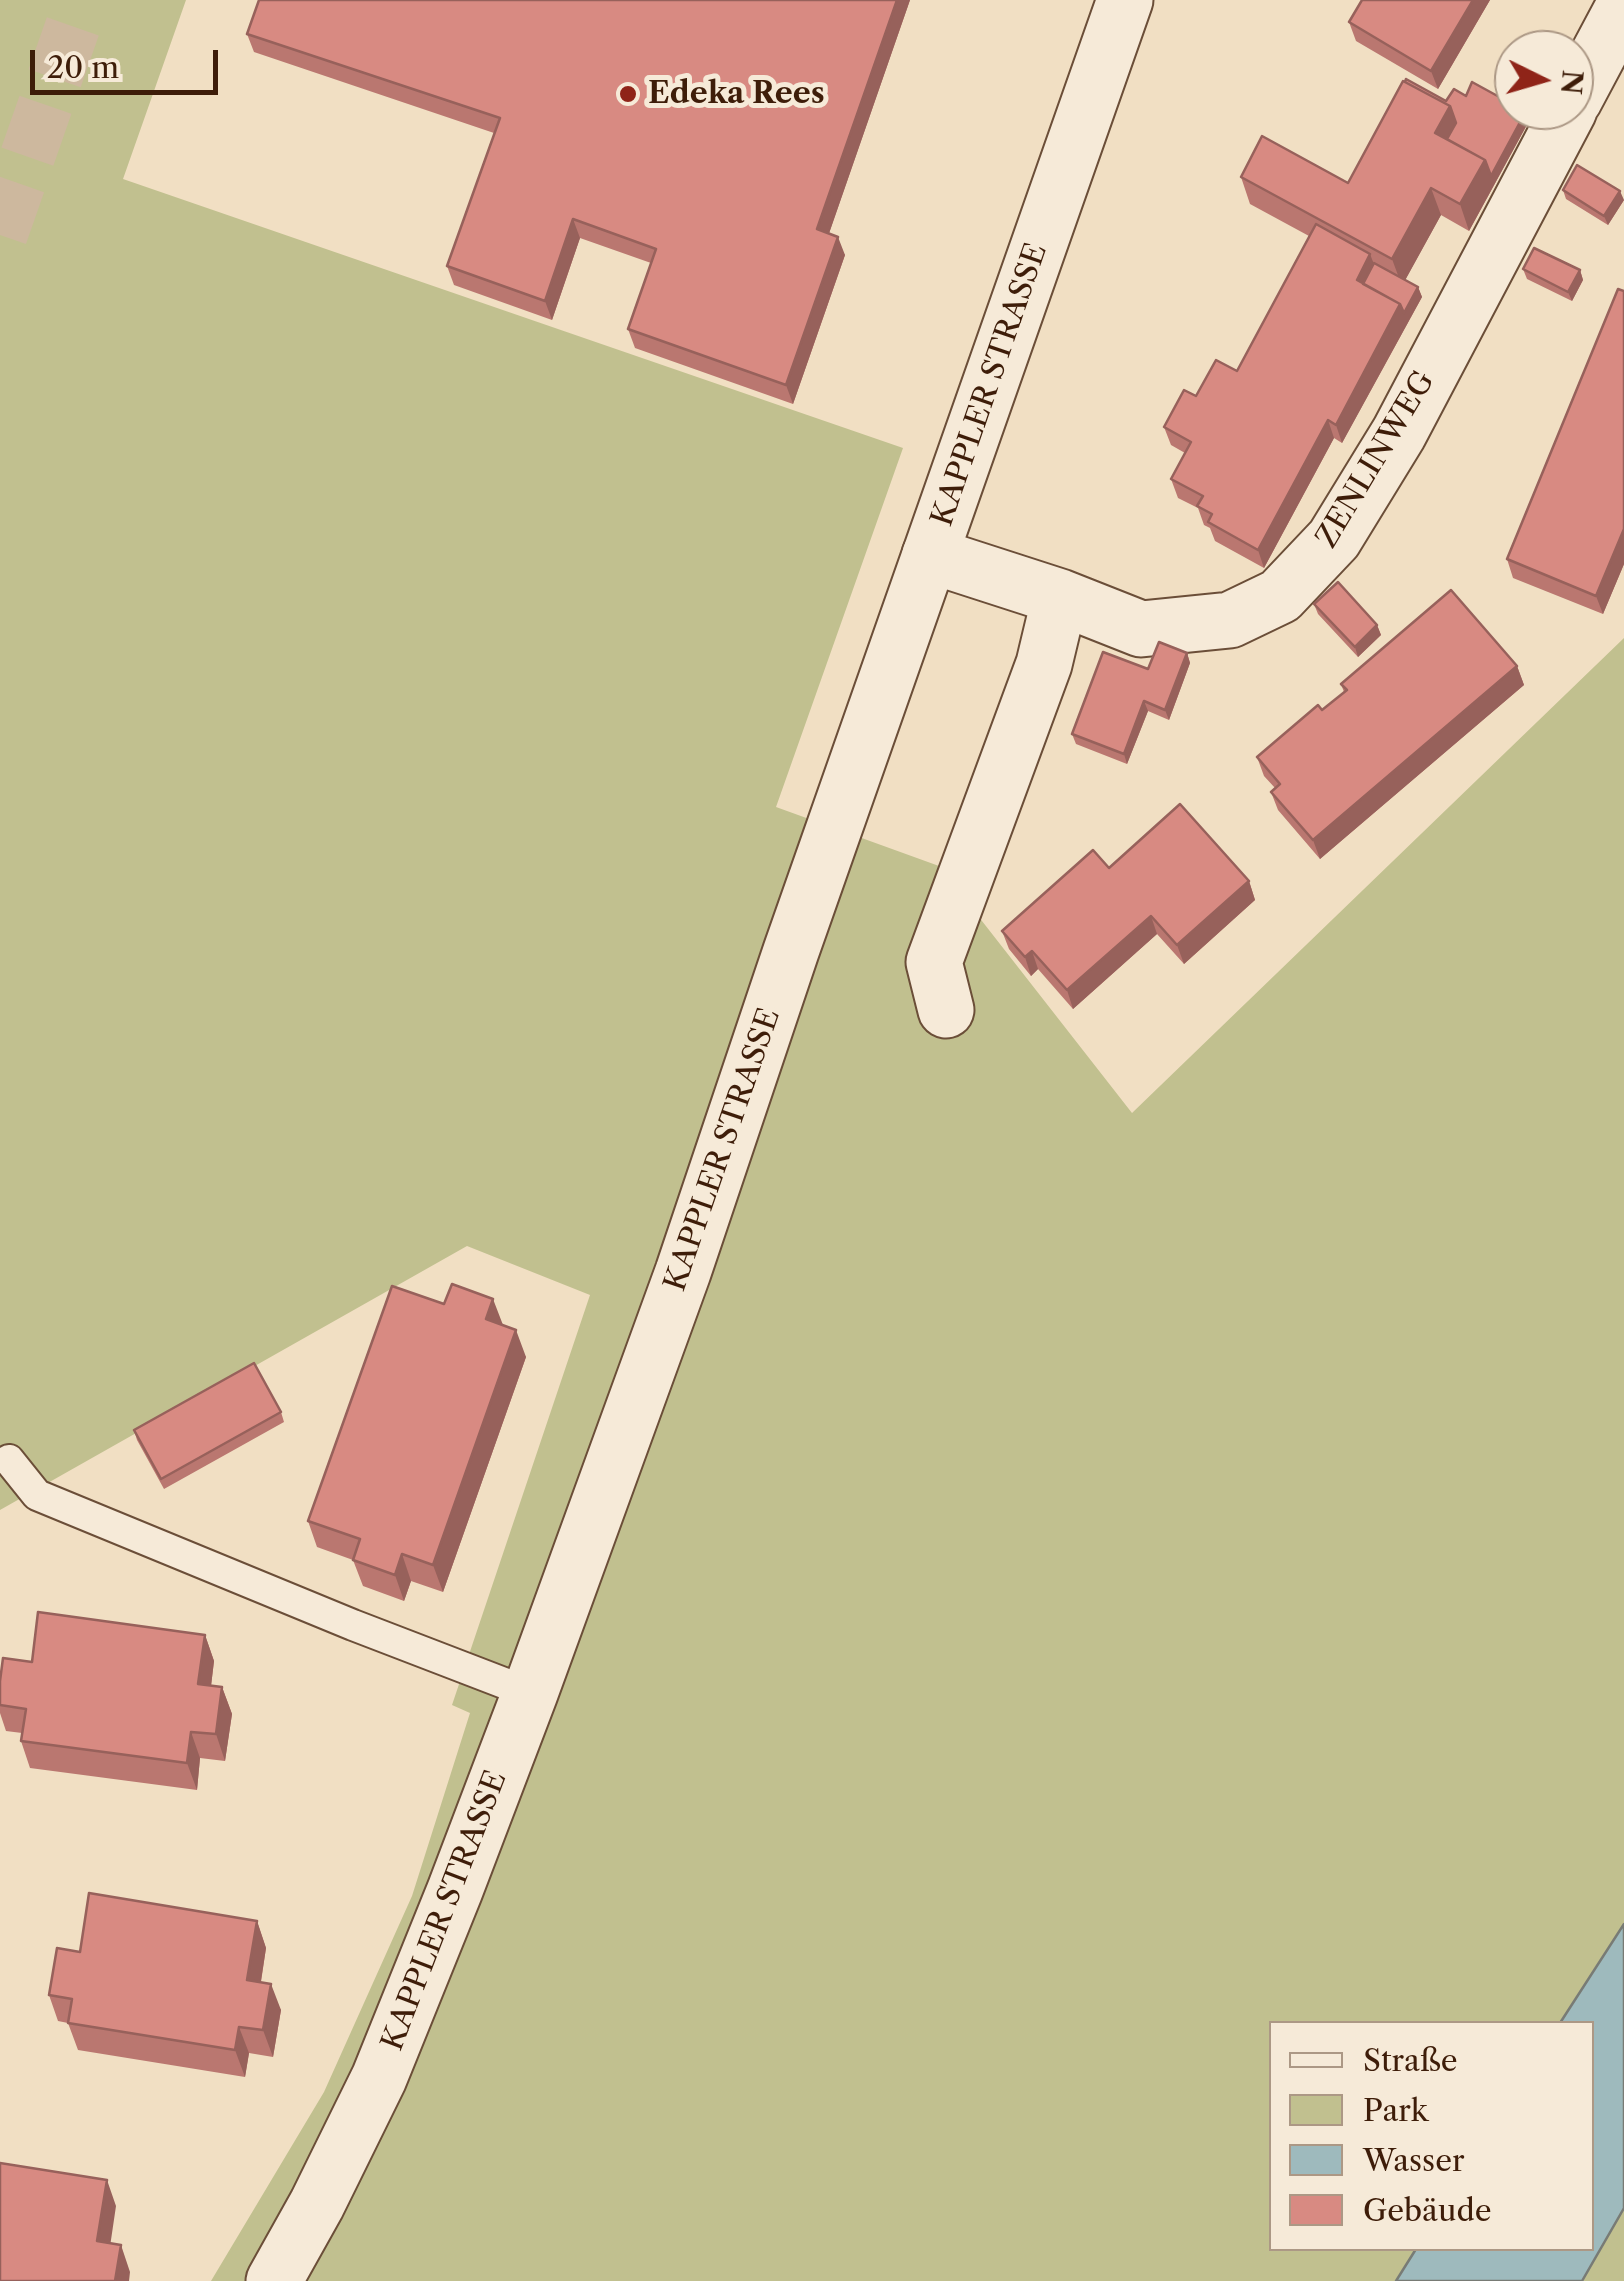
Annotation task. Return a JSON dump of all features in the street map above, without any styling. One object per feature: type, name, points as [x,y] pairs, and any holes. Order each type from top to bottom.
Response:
[{"type":"street","name":"KAPPLER STRASSE","points":[[274,2281],[379,2078],[530,1693],[683,1272],[791,950],[1125,0]]},
{"type":"street","points":[[1594,62],[1624,6]]},
{"type":"street","name":"ZENLINWEG","points":[[930,554],[1060,597],[1141,629],[1230,620],[1280,596],[1334,539],[1398,433],[1558,130]]},
{"type":"street","points":[[946,1010],[934,962],[1044,664],[1060,597]]},
{"type":"lane","points":[[9,1460],[36,1495],[530,1693]]},
{"type":"green space","points":[[0,0],[186,0],[123,179],[903,448],[776,807],[939,866],[1132,1113],[1624,638],[1624,1924],[1561,2021],[1269,2021],[1269,2251],[1415,2251],[1396,2281],[211,2281],[324,2092],[412,1896],[470,1713],[452,1705],[590,1295],[467,1246],[0,1510]]},
{"type":"green space","points":[[1624,2208],[1624,2281],[1582,2281]]},
{"type":"water","points":[[1624,1924],[1624,2208],[1582,2281],[1396,2281],[1415,2251],[1594,2251],[1594,2021],[1561,2021]]},
{"type":"building","name":"Edeka Rees","points":[[259,0],[897,0],[817,229],[838,237],[786,385],[628,329],[656,249],[573,219],[545,301],[447,266],[500,118],[247,34]]},
{"type":"building","points":[[1362,0],[1473,0],[1431,71],[1349,22]]},
{"type":"building","points":[[1406,79],[1446,101],[1454,89],[1466,96],[1472,82],[1494,94],[1494,130],[1516,130],[1491,176],[1485,160],[1447,139],[1456,123],[1450,106],[1405,82]]},
{"type":"building","points":[[1403,81],[1450,106],[1435,133],[1485,160],[1460,204],[1431,188],[1392,259],[1241,177],[1262,136],[1348,183]]},
{"type":"building","points":[[1577,165],[1620,191],[1604,216],[1563,190]]},
{"type":"building","points":[[1316,224],[1370,254],[1357,280],[1400,304],[1336,425],[1328,420],[1258,550],[1208,522],[1212,514],[1197,506],[1203,496],[1171,479],[1191,442],[1164,427],[1184,390],[1196,396],[1216,360],[1237,371]]},
{"type":"building","points":[[1534,248],[1580,270],[1568,292],[1523,269]]},
{"type":"building","points":[[1374,263],[1418,287],[1404,313],[1400,304],[1363,284]]},
{"type":"building","points":[[1618,289],[1624,291],[1624,529],[1596,596],[1507,559]]},
{"type":"building","points":[[1338,582],[1377,625],[1355,647],[1314,604]]},
{"type":"building","points":[[1451,590],[1517,666],[1313,840],[1271,792],[1280,784],[1257,757],[1318,705],[1322,710],[1347,690],[1341,684]]},
{"type":"building","points":[[1159,642],[1187,653],[1165,710],[1144,701],[1124,754],[1072,734],[1103,652],[1148,669]]},
{"type":"building","points":[[1180,804],[1249,881],[1177,945],[1151,916],[1067,990],[1032,951],[1025,957],[1002,931],[1093,850],[1109,868]]},
{"type":"building","points":[[452,1284],[493,1299],[486,1319],[516,1330],[433,1565],[402,1554],[395,1575],[353,1560],[360,1539],[308,1521],[392,1286],[444,1304]]},
{"type":"building","points":[[254,1363],[281,1412],[161,1479],[134,1430]]},
{"type":"building","points":[[38,1612],[205,1635],[198,1684],[222,1687],[216,1734],[191,1732],[187,1763],[21,1741],[26,1709],[0,1705],[3,1658],[32,1662]]},
{"type":"building","points":[[89,1893],[257,1921],[247,1980],[271,1984],[263,2030],[239,2027],[235,2050],[68,2023],[72,1999],[49,1995],[57,1948],[80,1952]]},
{"type":"building","points":[[0,2163],[107,2180],[97,2241],[121,2245],[115,2281],[0,2281]]},
{"type":"tunnel","points":[[0,235],[82,0]]},
{"type":"place","name":"Edeka Rees","points":[[628,94]]}]
